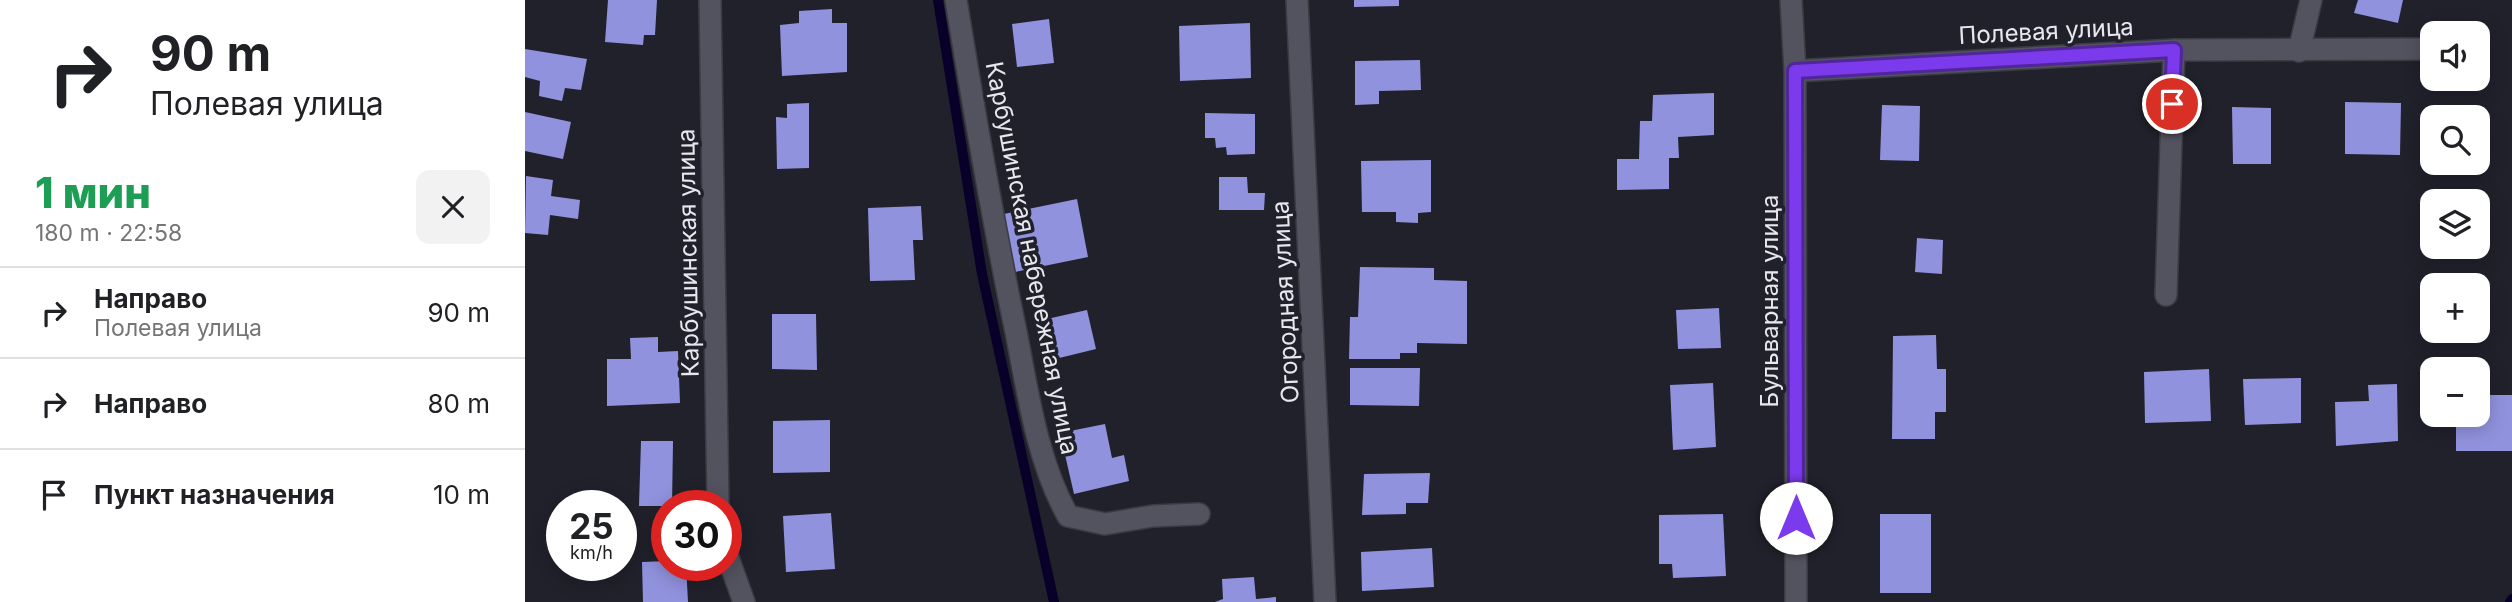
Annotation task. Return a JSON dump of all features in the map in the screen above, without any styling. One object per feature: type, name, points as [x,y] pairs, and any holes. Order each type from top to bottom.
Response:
[{"type":"street","name":"Карбушинская улица","points":[[710,0],[718,490]]},
{"type":"street","name":"Карбушинская набережная улица","points":[[956,0],[992,215],[1028,391],[1052,487],[1068,516],[1105,524],[1153,516],[1199,514]]},
{"type":"street","name":"Огородная улица","points":[[1297,0],[1325,602]]},
{"type":"street","name":"Бульварная улица","points":[[1791,0],[1795,71],[1796,602]]},
{"type":"street","points":[[2299,51],[2311,0]]},
{"type":"street","name":"Полевая улица","points":[[1795,71],[2174,50],[2420,50]]},
{"type":"street","points":[[2166,295],[2174,50]]},
{"type":"street","points":[[736,581],[744,602]]},
{"type":"building","points":[[608,0],[657,0],[655,35],[644,35],[643,45],[605,42]]},
{"type":"building","points":[[1354,0],[1399,0],[1399,6],[1354,7]]},
{"type":"building","points":[[2358,0],[2403,0],[2398,23],[2354,13]]},
{"type":"building","points":[[832,9],[832,23],[847,23],[847,72],[782,76],[780,25],[799,23],[799,11]]},
{"type":"building","points":[[1049,19],[1054,63],[1017,67],[1012,24]]},
{"type":"building","points":[[1250,23],[1251,78],[1180,81],[1179,26]]},
{"type":"building","points":[[525,49],[587,59],[581,90],[565,88],[562,101],[539,96],[540,81],[525,77]]},
{"type":"building","points":[[1420,60],[1421,90],[1379,91],[1379,104],[1355,105],[1355,61]]},
{"type":"building","points":[[1714,93],[1714,135],[1678,137],[1679,158],[1669,158],[1669,189],[1617,190],[1617,159],[1639,159],[1640,121],[1652,121],[1653,95]]},
{"type":"building","points":[[2345,102],[2401,103],[2400,155],[2345,154]]},
{"type":"building","points":[[809,103],[809,168],[777,169],[776,117],[787,118],[787,104]]},
{"type":"building","points":[[1882,105],[1920,106],[1919,161],[1880,160]]},
{"type":"building","points":[[2232,107],[2271,108],[2271,164],[2233,164]]},
{"type":"building","points":[[525,112],[571,122],[563,159],[525,151]]},
{"type":"building","points":[[1205,113],[1255,114],[1255,154],[1227,155],[1226,147],[1216,148],[1215,138],[1205,138]]},
{"type":"building","points":[[1431,160],[1431,212],[1418,213],[1418,223],[1396,222],[1396,212],[1362,212],[1361,161]]},
{"type":"building","points":[[526,176],[553,180],[551,196],[580,200],[578,219],[550,215],[548,235],[525,233]]},
{"type":"building","points":[[1219,177],[1247,177],[1248,193],[1265,193],[1264,210],[1219,210]]},
{"type":"building","points":[[1077,199],[1088,257],[1015,272],[1004,214]]},
{"type":"building","points":[[921,206],[923,240],[913,240],[915,280],[870,281],[868,208]]},
{"type":"building","points":[[1917,238],[1943,240],[1942,274],[1915,272]]},
{"type":"building","points":[[1360,267],[1434,268],[1434,280],[1467,281],[1467,344],[1417,343],[1417,353],[1400,353],[1400,359],[1349,359],[1350,317],[1358,317]]},
{"type":"building","points":[[1719,308],[1721,348],[1678,349],[1676,310]]},
{"type":"building","points":[[1087,310],[1096,349],[1047,361],[1038,321]]},
{"type":"building","points":[[772,314],[816,314],[817,370],[772,369]]},
{"type":"building","points":[[1936,335],[1937,369],[1946,369],[1946,412],[1935,412],[1935,439],[1892,439],[1893,336]]},
{"type":"building","points":[[658,337],[658,352],[678,351],[680,403],[607,406],[607,359],[631,359],[630,338]]},
{"type":"building","points":[[1350,368],[1420,368],[1419,406],[1350,405]]},
{"type":"building","points":[[2209,369],[2211,421],[2145,423],[2144,372]]},
{"type":"building","points":[[2301,378],[2301,423],[2245,425],[2243,379]]},
{"type":"building","points":[[1713,383],[1716,447],[1673,450],[1670,385]]},
{"type":"building","points":[[2397,384],[2398,441],[2336,446],[2335,402],[2369,401],[2368,385]]},
{"type":"building","points":[[2490,395],[2512,395],[2512,451],[2456,451],[2456,427],[2490,427]]},
{"type":"building","points":[[830,420],[830,472],[773,473],[773,421]]},
{"type":"building","points":[[1105,424],[1112,458],[1124,455],[1129,481],[1074,494],[1060,433]]},
{"type":"building","points":[[641,441],[673,441],[672,490],[651,490],[651,506],[639,506]]},
{"type":"building","points":[[1430,473],[1428,503],[1406,503],[1406,514],[1362,515],[1364,474]]},
{"type":"building","points":[[831,513],[835,569],[786,572],[783,516]]},
{"type":"building","points":[[1723,514],[1726,576],[1673,578],[1672,564],[1659,564],[1659,515]]},
{"type":"building","points":[[1880,514],[1931,514],[1931,593],[1880,593]]},
{"type":"building","points":[[1432,548],[1434,587],[1362,591],[1361,552]]},
{"type":"building","points":[[642,562],[651,562],[651,581],[687,581],[688,602],[643,602]]},
{"type":"building","points":[[1254,577],[1256,599],[1276,597],[1276,602],[1215,602],[1223,599],[1222,579]]},
{"type":"waterway","points":[[938,0],[982,274],[1054,602]]},
{"type":"route","points":[[1796,518],[1795,71],[2174,50],[2172,104]]}]
